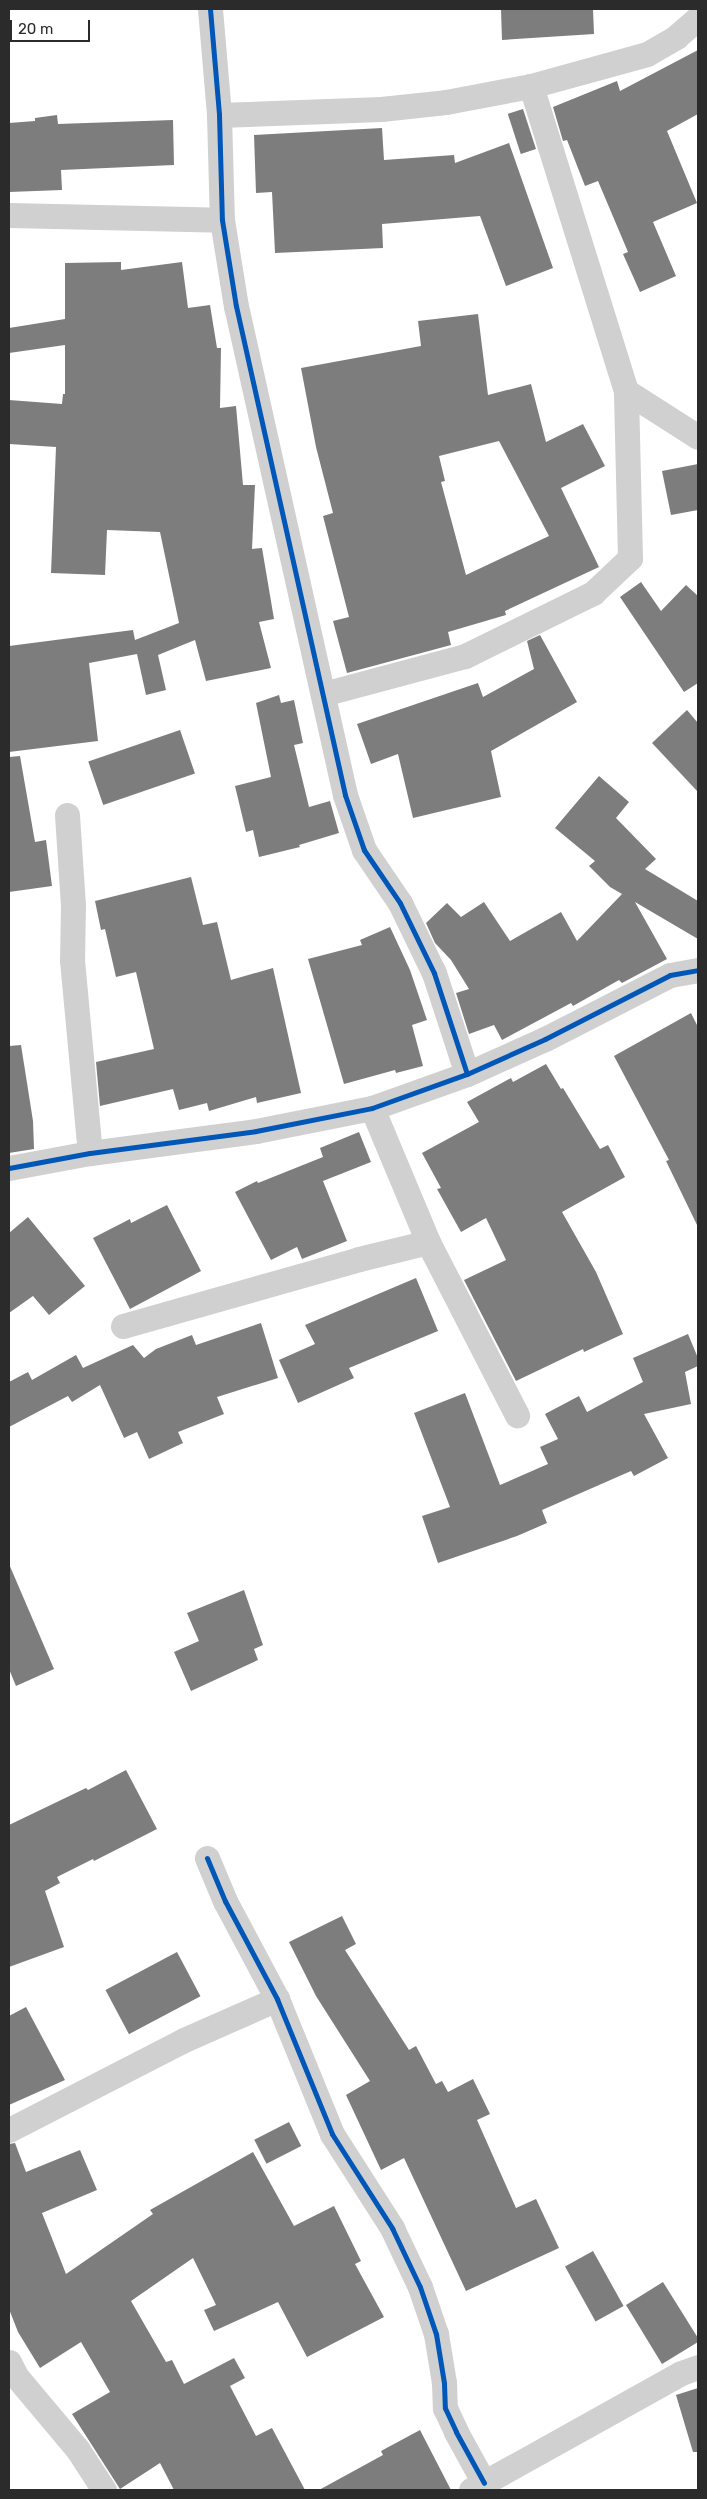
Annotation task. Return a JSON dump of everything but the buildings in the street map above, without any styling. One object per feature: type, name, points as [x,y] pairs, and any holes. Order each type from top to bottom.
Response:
[{"type":"street","points":[[210,9],[219,115],[222,220],[236,306],[345,795],[364,850],[400,903],[434,973],[467,1074]]},
{"type":"street","points":[[219,115],[381,109],[446,102],[531,86],[647,54],[676,36],[698,18]]},
{"type":"street","points":[[322,694],[465,656],[593,593],[630,558],[626,391],[531,86]]},
{"type":"street","points":[[9,215],[222,220]]},
{"type":"street","points":[[626,391],[698,437]]},
{"type":"street","points":[[67,815],[73,905],[72,960],[90,1154]]},
{"type":"street","points":[[9,1168],[90,1154],[256,1131],[372,1108],[467,1074],[545,1038],[670,975],[698,970]]},
{"type":"street","points":[[372,1108],[428,1242],[517,1415]]},
{"type":"street","points":[[123,1326],[350,1261],[428,1242]]},
{"type":"street","points":[[207,1858],[226,1901],[277,1999],[332,2134],[392,2228],[420,2287],[436,2334],[444,2383],[445,2408],[478,2487],[681,2373],[698,2367]]},
{"type":"street","points":[[9,2130],[184,2040],[277,1999]]},
{"type":"street","points":[[9,2362],[16,2376],[78,2450],[104,2490]]},
{"type":"cycle path","points":[[210,9],[219,115],[222,220],[236,306],[345,795],[364,850],[400,903],[434,973],[467,1074]]},
{"type":"cycle path","points":[[9,1168],[90,1153],[256,1131],[372,1108],[467,1074],[545,1039],[670,975],[698,970]]},
{"type":"cycle path","points":[[207,1858],[225,1901],[277,1999],[332,2134],[392,2228],[420,2287],[436,2334],[444,2383],[445,2408],[484,2483]]}]
